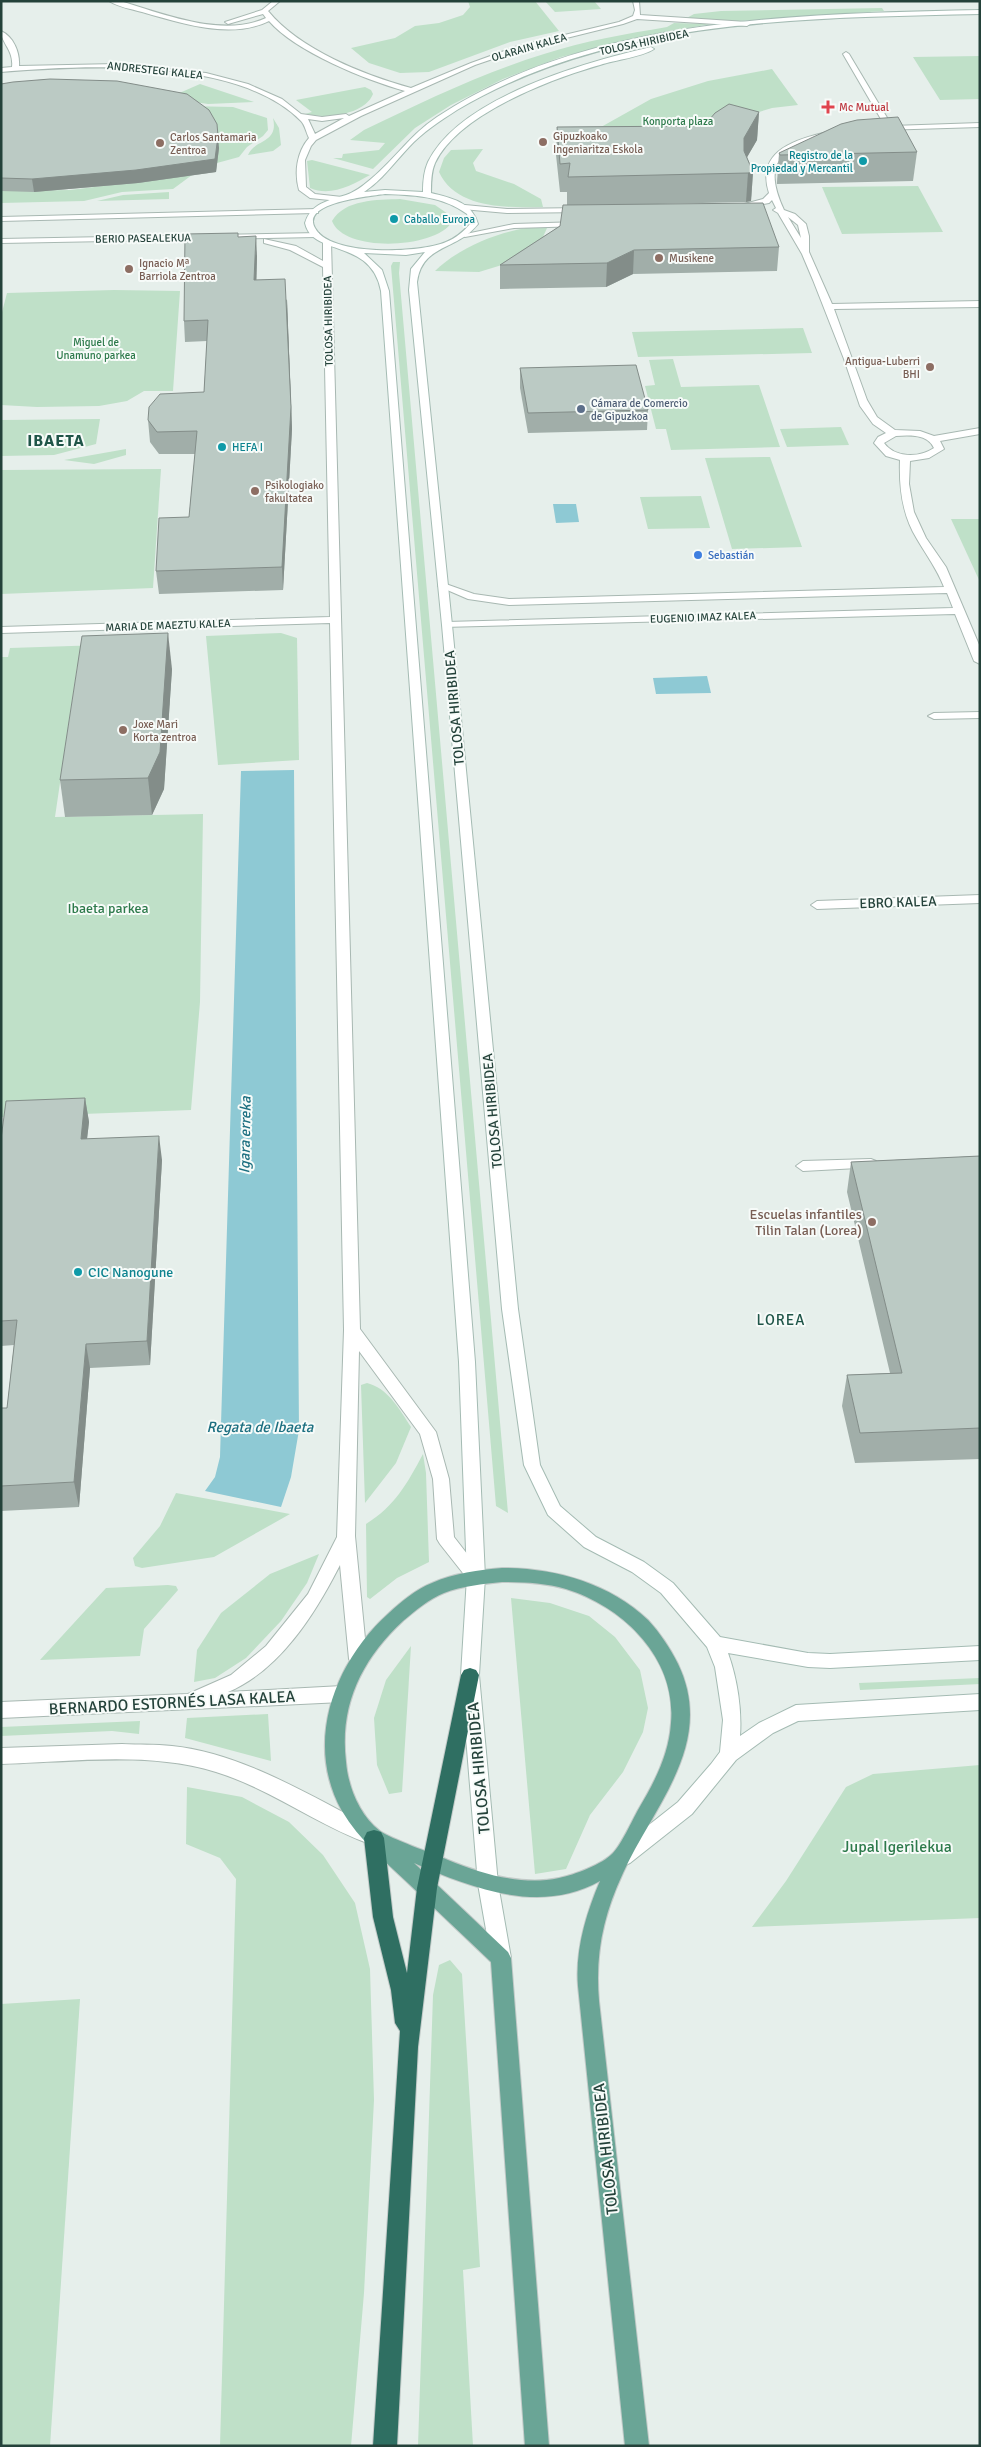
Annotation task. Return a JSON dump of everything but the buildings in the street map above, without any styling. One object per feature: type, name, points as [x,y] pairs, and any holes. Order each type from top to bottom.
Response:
[{"type":"highway","points":[[384,2446],[408,2047],[427,1888],[470,1675]]},
{"type":"highway","points":[[374,1838],[383,1917],[401,1990],[408,2047]]},
{"type":"main road","name":"TOLOSA HIRIBIDEA","points":[[536,2446],[501,1958],[374,1838],[348,1804],[335,1763],[336,1719],[342,1694],[350,1673],[358,1659],[401,1611],[438,1588],[476,1577],[514,1573],[541,1575],[592,1590],[635,1618],[655,1641],[670,1666],[679,1694],[681,1722],[676,1751],[660,1790],[606,1890],[593,1930],[587,1963],[589,2001],[637,2446]]},
{"type":"main road","points":[[374,1838],[488,1884],[512,1889],[537,1890],[584,1880],[623,1858]]},
{"type":"street","points":[[112,1],[189,22],[228,25],[262,24],[280,28]]},
{"type":"street","points":[[228,25],[264,11],[277,1]]},
{"type":"street","points":[[636,1],[638,10],[636,17],[705,23],[747,24]]},
{"type":"street","points":[[264,11],[269,19],[280,28],[352,71],[409,90]]},
{"type":"street","name":"TOLOSA HIRIBIDEA","points":[[351,196],[379,178],[421,132],[451,111],[510,80],[552,64],[615,46],[709,28],[815,17],[980,12]]},
{"type":"street","name":"OLARAIN KALEA","points":[[358,114],[409,90],[520,47],[621,23],[636,17]]},
{"type":"street","points":[[262,24],[269,19]]},
{"type":"street","points":[[815,26],[980,19]]},
{"type":"street","points":[[228,25],[256,33]]},
{"type":"street","points":[[1,33],[10,40],[17,63],[15,69]]},
{"type":"street","points":[[273,36],[299,40]]},
{"type":"street","name":"TOLOSA HIRIBIDEA","points":[[427,194],[427,177],[433,158],[452,135],[478,116],[534,85],[572,70],[658,47]]},
{"type":"street","points":[[846,54],[890,127]]},
{"type":"street","name":"ANDRESTEGI KALEA","points":[[1,70],[100,65],[198,74],[231,82],[280,101],[305,122],[313,138]]},
{"type":"street","points":[[339,199],[313,196],[302,188],[301,160],[307,145],[313,138],[358,114]]},
{"type":"street","points":[[298,116],[322,119],[358,114]]},
{"type":"street","points":[[872,128],[980,125]]},
{"type":"street","points":[[836,132],[798,143],[782,153],[772,165],[770,175],[781,211],[805,252],[867,411],[882,429],[894,433],[915,433],[933,439],[980,431]]},
{"type":"street","points":[[315,211],[339,199],[351,196],[385,192],[427,194],[448,200],[471,212],[474,224],[465,235]]},
{"type":"street","points":[[746,206],[766,201],[775,192]]},
{"type":"street","points":[[736,206],[781,211],[800,221],[806,233],[805,252]]},
{"type":"street","points":[[464,207],[507,211],[591,209]]},
{"type":"street","name":"TOLOSA HIRIBIDEA","points":[[315,211],[309,219],[309,227],[321,238],[327,266],[352,1330],[346,1536],[358,1659]]},
{"type":"street","name":"BERIO PASEALEKUA","points":[[1,220],[315,211]]},
{"type":"street","points":[[774,223],[790,229]]},
{"type":"street","points":[[351,249],[405,252],[439,246],[465,235],[514,226],[586,224]]},
{"type":"street","points":[[231,236],[286,246],[327,266]]},
{"type":"street","name":"BERIO PASEALEKUA","points":[[1,241],[231,236],[321,238],[351,249]]},
{"type":"street","name":"TOLOSA HIRIBIDEA","points":[[439,246],[419,262],[412,281],[447,625],[510,1310],[532,1464],[554,1510],[590,1542],[638,1567],[667,1588],[715,1643],[724,1667],[732,1720],[729,1754],[718,1770],[684,1808],[623,1858]]},
{"type":"street","name":"TOLOSA HIRIBIDEA","points":[[351,249],[378,268],[383,276],[385,291],[467,1362],[476,1577],[470,1675],[488,1884],[501,1958]]},
{"type":"street","points":[[828,307],[980,304]]},
{"type":"street","points":[[894,433],[881,439],[879,443],[881,448],[894,455],[905,457],[927,456],[934,453],[938,448],[933,439]]},
{"type":"street","points":[[905,457],[904,484],[910,512],[921,538],[940,567],[980,661]]},
{"type":"street","name":"EUGENIO IMAZ KALEA","points":[[443,586],[472,598],[509,602],[950,590]]},
{"type":"street","name":"EUGENIO IMAZ KALEA","points":[[447,625],[959,611]]},
{"type":"street","name":"MARIA DE MAEZTU KALEA","points":[[1,630],[335,620]]},
{"type":"street","points":[[934,716],[980,715]]},
{"type":"street","name":"EBRO KALEA","points":[[817,905],[980,899]]},
{"type":"street","points":[[803,1166],[887,1163]]},
{"type":"street","points":[[352,1330],[428,1432],[442,1478],[446,1540],[476,1577]]},
{"type":"street","name":"TOLOSA HIRIBIDEA","points":[[185,1702],[237,1680],[272,1651],[314,1600],[346,1536]]},
{"type":"street","points":[[715,1643],[800,1658],[830,1661],[980,1653]]},
{"type":"street","name":"BERNARDO ESTORNÉS LASA KALEA","points":[[1,1710],[342,1694]]},
{"type":"street","points":[[729,1754],[766,1728],[796,1713],[980,1702]]},
{"type":"street","points":[[1,1756],[122,1752],[173,1754],[217,1764],[264,1782],[374,1838]]},
{"type":"green space","points":[[468,1],[535,1],[559,31],[510,42],[429,72],[400,73],[369,63],[351,48],[395,38],[415,26],[439,23],[463,15],[470,7]]},
{"type":"green space","points":[[545,1],[594,1],[601,9],[555,12]]},
{"type":"green space","points":[[882,8],[884,11],[738,21],[683,20],[694,14],[721,11]]},
{"type":"green space","points":[[674,23],[710,24],[640,37],[561,57],[503,79],[451,105],[415,128],[373,169],[333,158],[342,158],[343,154],[379,150],[385,143],[350,140],[364,130],[408,109],[498,70],[574,45],[667,27]]},
{"type":"green space","points":[[980,56],[980,99],[940,100],[913,57]]},
{"type":"green space","name":"Konporta plaza","points":[[772,69],[798,105],[772,108],[736,119],[715,131],[585,136],[651,99],[708,81]]},
{"type":"green space","points":[[200,84],[254,102],[208,104],[168,98]]},
{"type":"green space","points":[[365,87],[371,90],[373,94],[369,101],[362,107],[344,114],[324,116],[305,114],[312,112],[296,100]]},
{"type":"green space","points":[[187,106],[233,107],[267,118],[268,130],[263,136],[247,147],[239,157],[217,163]]},
{"type":"green space","points":[[273,118],[279,128],[281,145],[273,151],[248,155],[255,146],[272,133],[274,126]]},
{"type":"green space","points":[[483,149],[473,163],[476,171],[514,184],[541,199],[543,207],[484,204],[470,200],[447,184],[439,172],[444,158],[451,150]]},
{"type":"green space","points":[[312,160],[370,175],[341,189],[326,191],[310,188],[307,161]]},
{"type":"green space","points":[[192,175],[173,189],[122,192],[84,201],[1,203],[1,191],[70,190]]},
{"type":"green space","points":[[918,186],[943,232],[842,234],[822,187]]},
{"type":"green space","points":[[169,192],[169,199],[97,201],[123,195]]},
{"type":"green space","points":[[400,199],[435,205],[451,216],[452,222],[442,231],[428,238],[390,244],[353,238],[340,231],[332,221],[345,208],[362,202]]},
{"type":"green space","points":[[526,228],[547,228],[539,246],[512,262],[479,272],[435,271],[455,255],[477,243],[501,234]]},
{"type":"green space","points":[[393,262],[400,262],[399,273],[508,1513],[496,1506],[391,266]]},
{"type":"green space","name":"Miguel de Unamuno parkea","points":[[114,290],[180,291],[173,391],[144,391],[127,401],[99,406],[37,407],[1,405],[1,316],[7,293]]},
{"type":"green space","points":[[803,328],[812,353],[638,357],[632,332]]},
{"type":"green space","points":[[673,359],[681,387],[759,385],[780,447],[671,450],[666,429],[656,429],[645,386],[655,385],[649,360]]},
{"type":"green space","points":[[100,419],[96,444],[54,455],[1,456],[1,420]]},
{"type":"green space","points":[[841,427],[849,445],[787,447],[780,429]]},
{"type":"green space","points":[[126,449],[126,455],[94,464],[64,460]]},
{"type":"green space","points":[[770,457],[802,547],[732,549],[705,458]]},
{"type":"green space","points":[[161,469],[153,588],[1,594],[1,470]]},
{"type":"green space","points":[[701,496],[710,528],[648,529],[640,497]]},
{"type":"green space","points":[[951,519],[980,519],[980,582]]},
{"type":"green space","points":[[281,633],[297,638],[299,760],[218,765],[206,636]]},
{"type":"green space","name":"Ibaeta parkea","points":[[163,643],[162,665],[77,667],[55,817],[203,814],[200,1002],[191,1110],[1,1117],[1,657],[8,657],[10,648]]},
{"type":"green space","points":[[367,1383],[387,1395],[398,1407],[411,1427],[396,1463],[365,1503],[361,1385]]},
{"type":"green space","points":[[423,1454],[426,1473],[429,1562],[397,1578],[370,1599],[367,1597],[366,1524],[393,1502]]},
{"type":"green space","points":[[176,1493],[290,1514],[214,1557],[142,1568],[135,1566],[133,1558],[160,1526]]},
{"type":"green space","points":[[319,1554],[307,1583],[281,1621],[246,1658],[215,1678],[194,1682],[197,1650],[221,1613],[270,1574]]},
{"type":"green space","points":[[176,1586],[178,1590],[144,1629],[140,1656],[40,1660],[106,1588]]},
{"type":"green space","points":[[511,1598],[550,1603],[589,1616],[615,1637],[640,1670],[648,1708],[643,1732],[623,1772],[590,1815],[566,1869],[535,1874]]},
{"type":"green space","points":[[411,1646],[402,1792],[389,1794],[377,1765],[374,1718],[386,1680]]},
{"type":"green space","points":[[980,1678],[980,1684],[860,1690],[859,1683]]},
{"type":"green space","points":[[268,1714],[271,1761],[185,1738],[187,1718]]},
{"type":"green space","points":[[140,1721],[139,1734],[112,1731],[1,1736],[1,1727]]},
{"type":"green space","name":"Jupal Igerilekua","points":[[980,1765],[980,1918],[752,1927],[786,1881],[846,1787],[873,1774]]},
{"type":"green space","points":[[187,1787],[242,1797],[289,1822],[323,1855],[355,1903],[370,1969],[374,2100],[364,2293],[351,2446],[220,2446],[236,1879],[220,1858],[186,1844]]},
{"type":"green space","points":[[450,1960],[462,1974],[480,2267],[463,2270],[473,2446],[418,2446],[433,1995],[439,1965]]},
{"type":"green space","points":[[80,1999],[50,2446],[1,2446],[1,2004]]},
{"type":"water","points":[[553,504],[576,504],[579,522],[556,523]]},
{"type":"water","points":[[707,676],[711,693],[656,694],[653,678]]},
{"type":"water","name":"Regata de Ibaeta","points":[[294,770],[299,1430],[291,1477],[281,1507],[205,1491],[215,1477],[220,1457],[241,771]]},
{"type":"place","name":"Mc Mutual","points":[[828,107]]},
{"type":"place","name":"Gipuzkoako Ingeniaritza Eskola","points":[[543,142]]},
{"type":"place","name":"Carlos Santamaria Zentroa","points":[[160,143]]},
{"type":"place","name":"Registro de la Propiedad y Mercantil","points":[[863,161]]},
{"type":"place","name":"Caballo Europa","points":[[394,219]]},
{"type":"place","name":"Musikene","points":[[659,258]]},
{"type":"place","name":"Ignacio Mª Barriola Zentroa","points":[[129,269]]},
{"type":"place","name":"Antigua-Luberri BHI","points":[[930,367]]},
{"type":"place","name":"Cámara de Comercio de Gipuzkoa","points":[[581,409]]},
{"type":"place","name":"HEFA I","points":[[222,447]]},
{"type":"place","name":"Psikologiako fakultatea","points":[[255,491]]},
{"type":"place","name":"Sebastián","points":[[698,555]]},
{"type":"place","name":"Joxe Mari Korta zentroa","points":[[123,730]]},
{"type":"place","name":"Escuelas infantiles Tilin Talan (Lorea)","points":[[872,1222]]},
{"type":"place","name":"CIC Nanogune","points":[[78,1272]]},
{"type":"district","name":"IBAETA","points":[[56,440]]},
{"type":"district","name":"LOREA","points":[[781,1320]]},
{"type":"water label","name":"Igara erreka","points":[[245,1135]]}]
